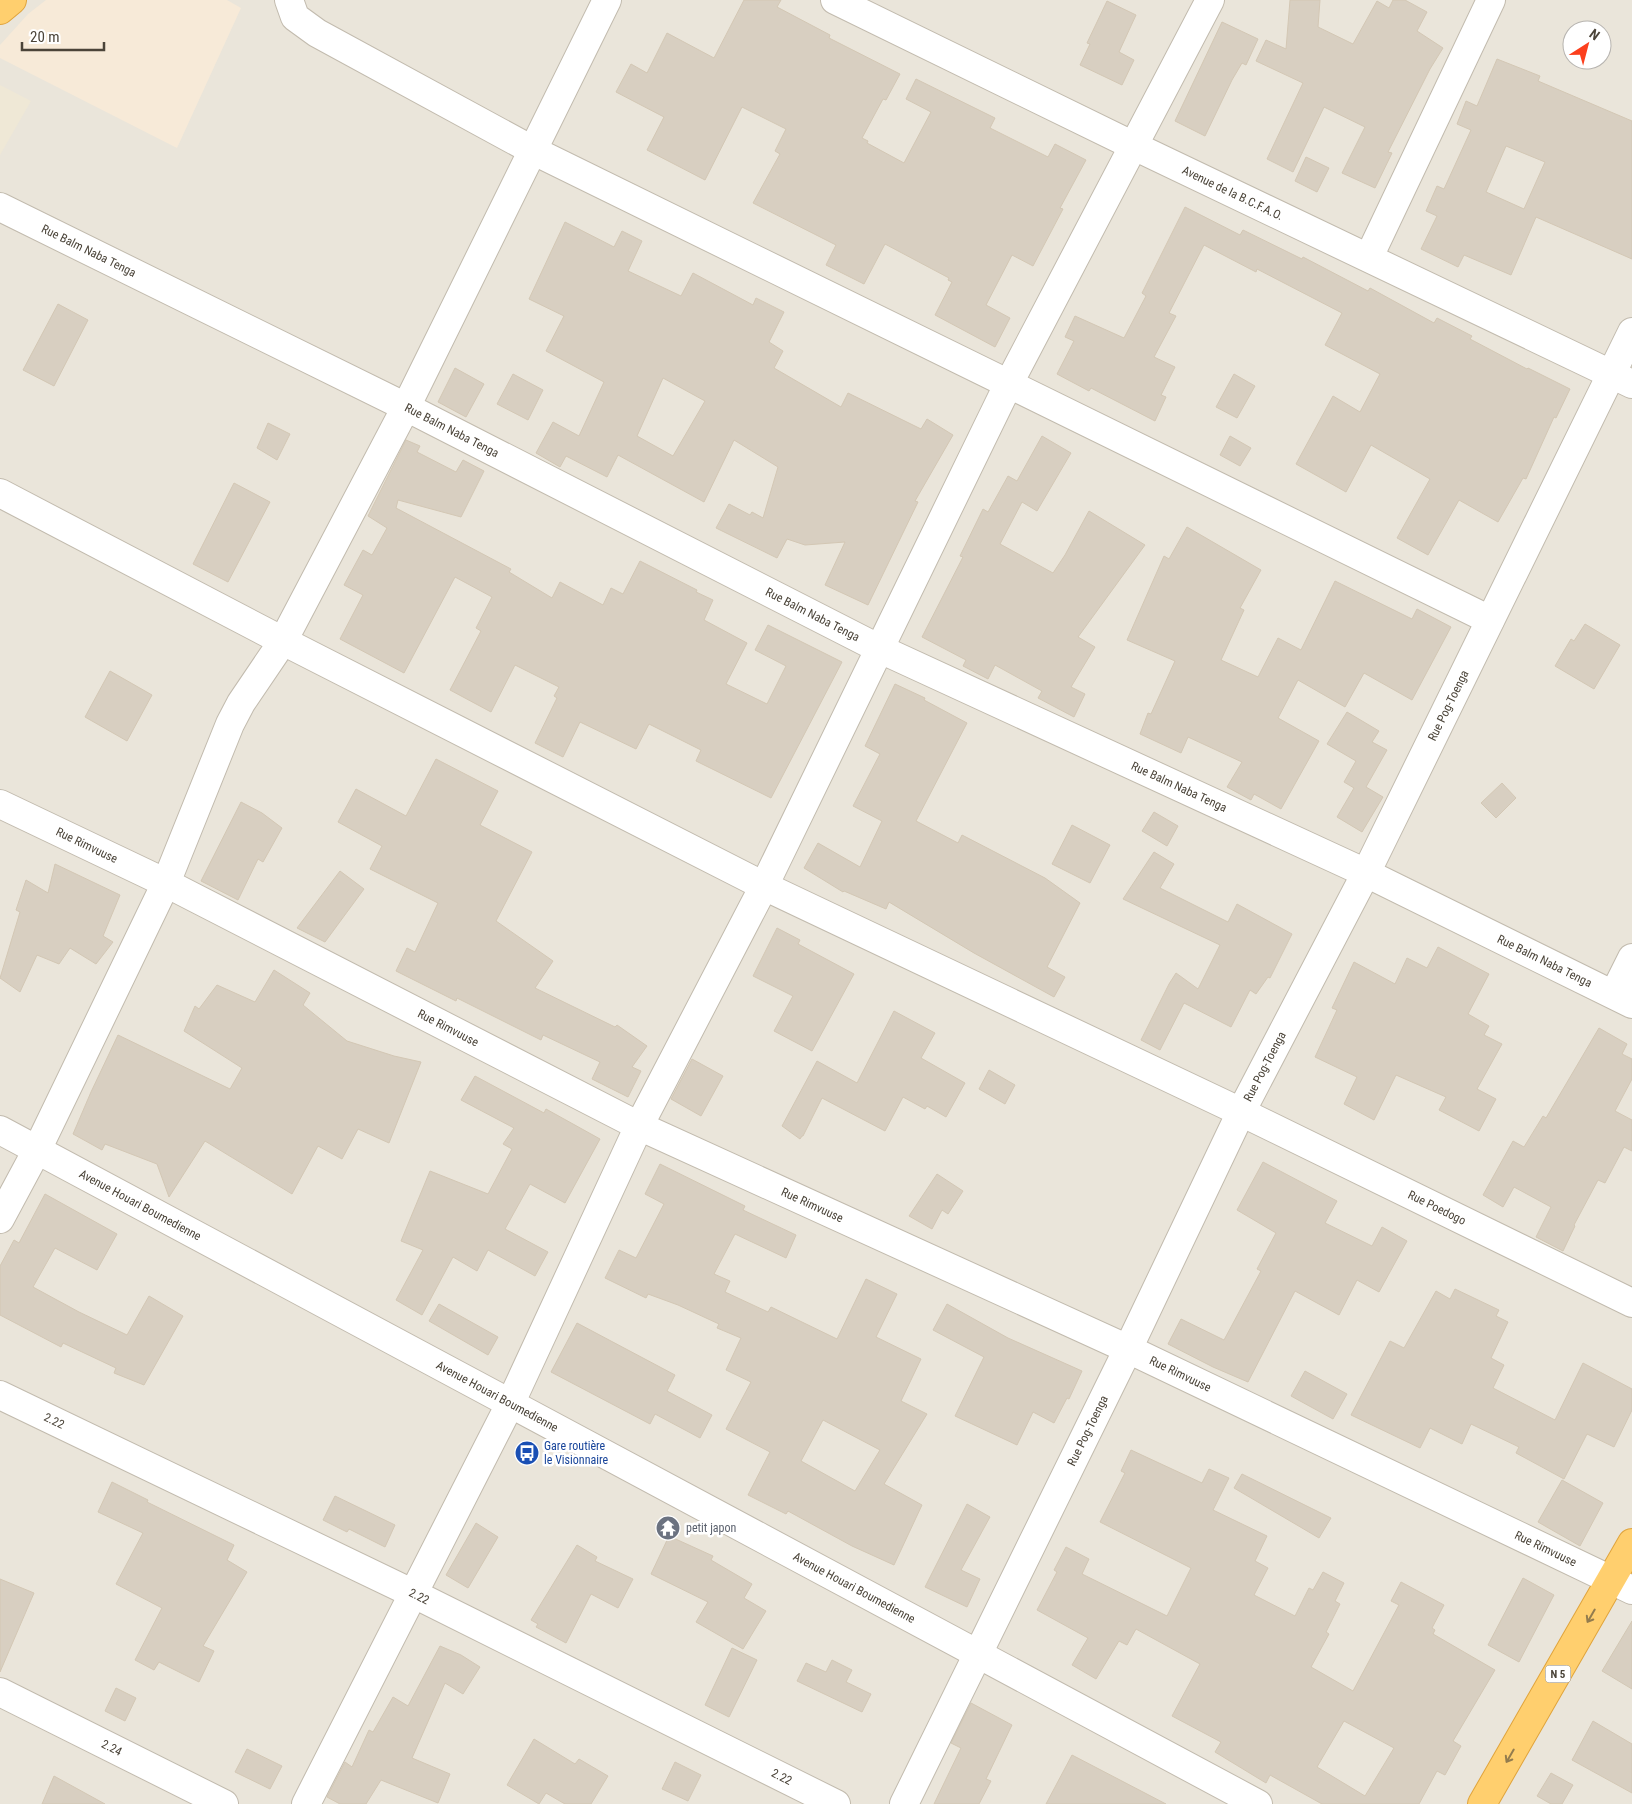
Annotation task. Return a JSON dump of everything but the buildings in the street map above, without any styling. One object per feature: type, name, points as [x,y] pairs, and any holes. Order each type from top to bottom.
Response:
[{"type":"highway","points":[[0,9],[4,0]]},
{"type":"highway","points":[[0,9],[12,0]]},
{"type":"highway","name":"N 5","points":[[1482,1804],[1622,1585],[1632,1543]]},
{"type":"street","points":[[289,0],[295,17],[316,33],[534,151],[1490,620]]},
{"type":"street","points":[[0,1219],[37,1150],[166,883],[230,724],[283,641],[406,407],[607,0]]},
{"type":"street","name":"Avenue de la B.C.F.A.O.","points":[[835,0],[1134,146],[1622,379]]},
{"type":"street","points":[[306,1804],[511,1402],[639,1126],[764,886],[1008,385],[1210,0]]},
{"type":"street","points":[[1369,257],[1490,0]]},
{"type":"street","name":"Rue Balm Naba Tenga","points":[[0,207],[406,407],[880,649],[1366,873],[1623,999]]},
{"type":"street","name":"Rue Pog-Toenga","points":[[904,1804],[1128,1349],[1241,1112],[1366,873],[1490,620],[1622,379],[1632,332]]},
{"type":"street","name":"Rue Poedogo","points":[[0,493],[283,641],[764,886],[1241,1112],[1632,1303]]},
{"type":"street","name":"Rue Rimvuuse","points":[[0,804],[166,883],[639,1126],[1128,1349],[1622,1585]]},
{"type":"street","points":[[1623,999],[1632,958]]},
{"type":"street","name":"Avenue Houari Boumedienne","points":[[0,1130],[511,1402],[1258,1804]]},
{"type":"street","name":"2.22","points":[[0,1395],[414,1594],[836,1804]]},
{"type":"street","name":"2.24","points":[[0,1692],[224,1804]]},
{"type":"shaded area","points":[[0,0],[1632,0],[1632,1804],[0,1804]]},
{"type":"shaded area","points":[[46,0],[227,0],[241,8],[177,148],[0,58],[0,45],[28,14]]},
{"type":"shaded area","points":[[0,85],[31,101],[0,155]]},
{"type":"place","name":"Gare routière le Visionnaire","points":[[527,1453]]},
{"type":"place","name":"petit japon","points":[[668,1528]]}]
